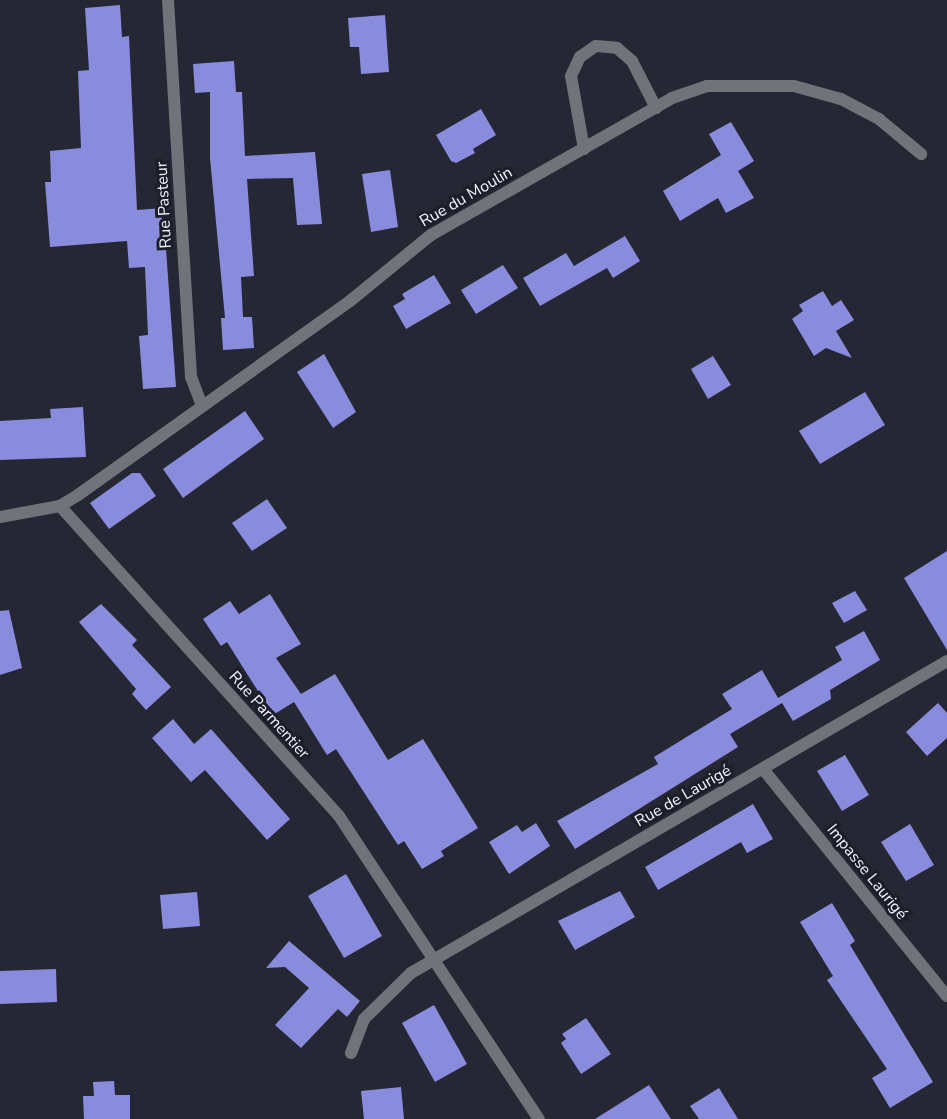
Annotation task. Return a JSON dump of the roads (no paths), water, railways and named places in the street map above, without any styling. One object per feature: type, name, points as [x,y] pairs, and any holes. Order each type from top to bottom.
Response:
[{"type":"street","name":"Rue Pasteur","points":[[168,0],[191,377],[202,406]]},
{"type":"street","points":[[584,149],[571,76],[579,57],[596,46],[617,48],[632,61],[656,108]]},
{"type":"street","name":"Rue du Moulin","points":[[0,517],[60,506],[350,301],[431,235],[656,108],[707,86],[794,86],[841,99],[879,119],[921,154]]},
{"type":"street","name":"Rue Parmentier","points":[[60,506],[67,518],[339,816],[539,1119]]},
{"type":"street","name":"Rue de Laurigé","points":[[436,960],[947,661]]},
{"type":"street","name":"Impasse Laurigé","points":[[763,769],[947,996]]},
{"type":"street","points":[[351,1053],[364,1019],[411,973],[436,960]]}]
